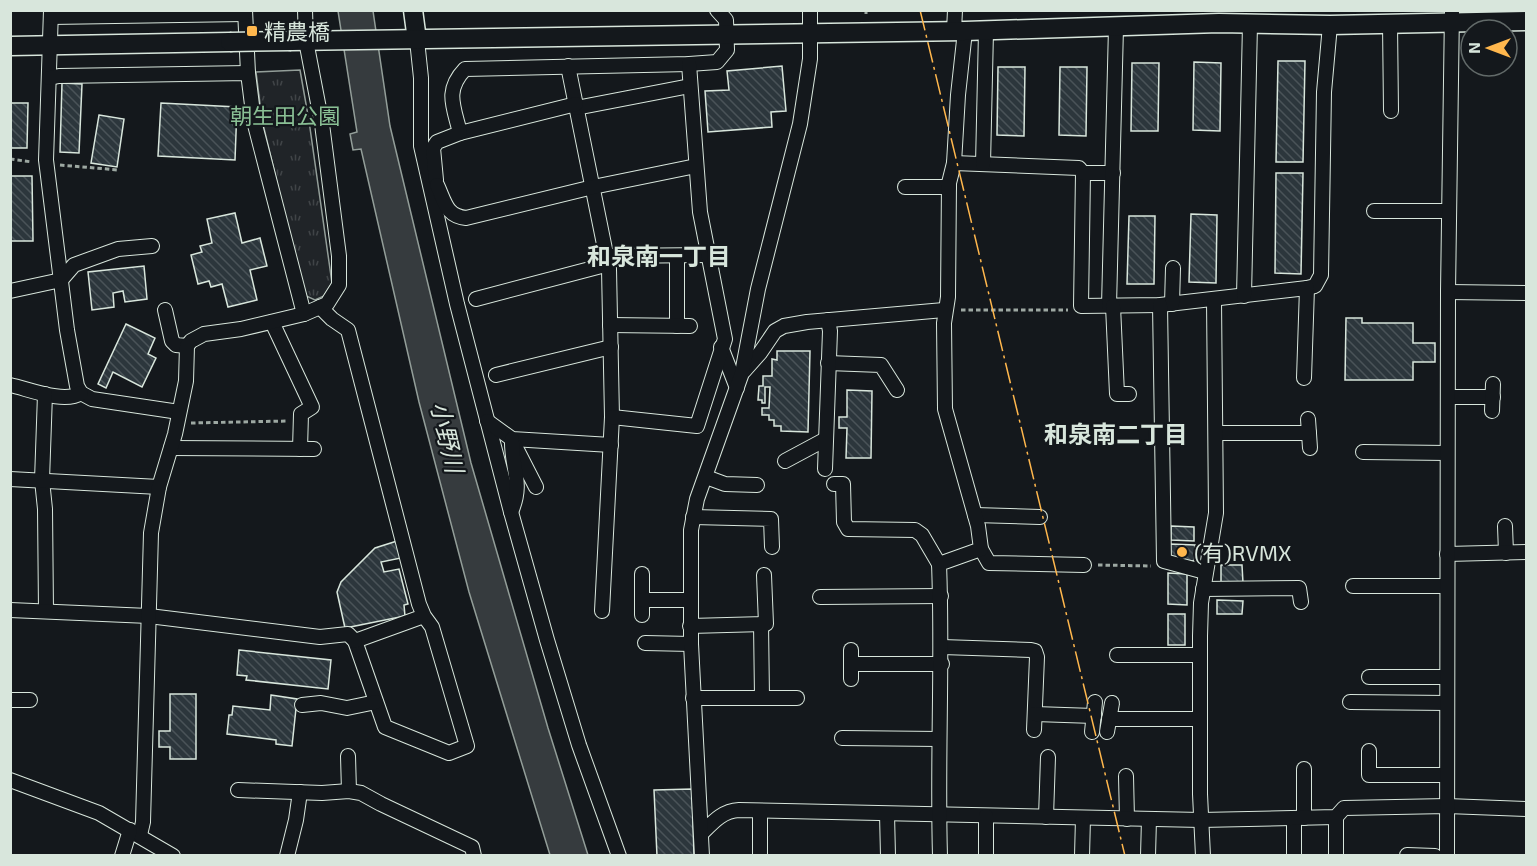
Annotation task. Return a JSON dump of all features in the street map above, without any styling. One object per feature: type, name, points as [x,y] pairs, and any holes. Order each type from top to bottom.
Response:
[{"type":"street","points":[[122,855],[143,822],[151,532],[159,487],[171,448],[186,381],[187,346],[204,334],[241,329],[304,314],[327,304],[339,285],[339,255],[322,124],[305,41],[305,10]]},
{"type":"street","points":[[413,10],[409,40],[421,78],[421,146],[434,186],[457,304],[511,512],[579,745],[619,855]]},
{"type":"street","points":[[460,133],[451,96],[452,86],[465,69],[717,62],[727,50],[727,36],[726,20],[717,10]]},
{"type":"street","points":[[702,855],[690,626],[693,517],[742,373],[758,289],[800,124],[810,59],[810,10]]},
{"type":"street","points":[[955,10],[959,31],[958,95],[954,163],[949,187],[948,297],[944,310],[945,409],[975,515],[981,549],[989,563],[1084,565]]},
{"type":"street","points":[[178,418],[92,399],[81,393],[74,376],[47,164],[51,14],[244,12],[254,121],[304,314]]},
{"type":"street","points":[[10,46],[727,36],[1250,24],[1390,24],[1451,17],[1527,21]]},
{"type":"street","points":[[1447,855],[1447,453],[1451,17]]},
{"type":"street","points":[[1244,296],[1250,24]]},
{"type":"street","points":[[1390,24],[1391,111]]},
{"type":"street","points":[[954,163],[1079,168],[1083,173],[1081,306],[1166,305],[1315,286],[1321,275],[1324,92],[1330,25]]},
{"type":"street","points":[[1116,27],[1111,306],[1117,394],[1129,394]]},
{"type":"street","points":[[983,164],[986,31]]},
{"type":"street","points":[[612,417],[697,426],[725,339],[700,212],[689,64]]},
{"type":"street","points":[[568,66],[608,260],[612,417],[602,611]]},
{"type":"street","points":[[49,78],[248,73]]},
{"type":"street","points":[[690,86],[576,106],[460,133],[437,142],[433,148],[434,186],[449,210],[456,217],[466,218],[593,187],[696,166]]},
{"type":"street","points":[[1083,173],[1113,173]]},
{"type":"street","points":[[905,187],[949,187]]},
{"type":"street","points":[[1374,212],[1449,211]]},
{"type":"street","points":[[10,291],[61,280],[74,266],[107,253],[126,247],[152,246]]},
{"type":"street","points":[[610,325],[684,326],[677,255]]},
{"type":"street","points":[[476,299],[608,260],[708,255]]},
{"type":"street","points":[[1173,268],[1166,305],[1164,561],[1205,572]]},
{"type":"street","points":[[1304,378],[1307,288]]},
{"type":"street","points":[[1448,292],[1527,293]]},
{"type":"street","points":[[1203,855],[1200,655],[1203,589],[1216,513],[1214,300]]},
{"type":"street","points":[[10,610],[149,616],[320,637],[348,634],[355,641],[385,726],[449,753],[467,746],[432,627],[423,616],[348,330],[320,307]]},
{"type":"street","points":[[165,310],[172,341],[176,345],[187,346]]},
{"type":"street","points":[[742,373],[776,331],[793,324],[944,310]]},
{"type":"street","points":[[825,469],[830,331],[828,320]]},
{"type":"street","points":[[171,448],[307,449],[301,414],[312,406],[272,322]]},
{"type":"street","points":[[495,375],[611,347]]},
{"type":"street","points":[[721,347],[737,388]]},
{"type":"street","points":[[828,363],[881,365],[897,390]]},
{"type":"street","points":[[10,385],[45,394],[69,397],[81,393]]},
{"type":"street","points":[[45,394],[42,480],[45,509],[46,611]]},
{"type":"street","points":[[1448,397],[1493,397]]},
{"type":"street","points":[[488,422],[512,439],[536,488]]},
{"type":"street","points":[[1216,433],[1309,426],[1310,448]]},
{"type":"street","points":[[512,439],[611,445]]},
{"type":"street","points":[[511,512],[517,498],[518,486],[512,459],[512,439]]},
{"type":"street","points":[[785,461],[826,439]]},
{"type":"street","points":[[1363,452],[1447,453]]},
{"type":"street","points":[[706,477],[725,484],[757,485]]},
{"type":"street","points":[[10,479],[159,487]]},
{"type":"street","points":[[834,484],[843,484],[844,522],[848,529],[915,530],[922,535],[939,564],[942,647],[939,739],[940,855]]},
{"type":"street","points":[[975,515],[1040,517]]},
{"type":"street","points":[[693,517],[771,519],[772,547]]},
{"type":"street","points":[[1505,526],[1506,553]]},
{"type":"street","points":[[939,564],[981,549]]},
{"type":"street","points":[[1447,555],[1527,552]]},
{"type":"street","points":[[642,574],[642,615]]},
{"type":"street","points":[[690,626],[766,624],[764,575]]},
{"type":"street","points":[[1353,586],[1447,586]]},
{"type":"street","points":[[1367,586],[1367,602]]},
{"type":"street","points":[[1203,589],[1299,588],[1301,602]]},
{"type":"street","points":[[820,597],[940,596]]},
{"type":"street","points":[[642,600],[690,600]]},
{"type":"street","points":[[355,641],[423,616]]},
{"type":"street","points":[[761,624],[762,698]]},
{"type":"street","points":[[645,643],[691,644]]},
{"type":"street","points":[[942,647],[1035,651],[1038,657],[1034,730]]},
{"type":"street","points":[[1117,655],[1200,655]]},
{"type":"street","points":[[851,679],[851,657],[942,664]]},
{"type":"street","points":[[1369,677],[1447,677]]},
{"type":"street","points":[[693,698],[797,698]]},
{"type":"street","points":[[10,700],[30,700]]},
{"type":"street","points":[[302,705],[321,703],[347,708],[376,702]]},
{"type":"street","points":[[1350,702],[1447,703]]},
{"type":"street","points":[[1112,703],[1108,725],[1200,719]]},
{"type":"street","points":[[1035,714],[1094,709],[1092,732]]},
{"type":"street","points":[[842,738],[939,739]]},
{"type":"street","points":[[1369,752],[1369,775],[1447,775]]},
{"type":"street","points":[[348,756],[349,791]]},
{"type":"street","points":[[1046,817],[1048,757]]},
{"type":"street","points":[[1294,855],[1304,770]]},
{"type":"street","points":[[1126,776],[1127,819]]},
{"type":"street","points":[[10,780],[99,813],[173,855]]},
{"type":"street","points":[[1304,785],[1320,785]]},
{"type":"street","points":[[238,790],[361,793],[472,847],[474,855]]},
{"type":"street","points":[[287,855],[300,792]]},
{"type":"street","points":[[1336,855],[1336,817],[1344,808],[1447,806],[1527,809]]},
{"type":"street","points":[[701,834],[730,810],[1201,820],[1336,817]]},
{"type":"street","points":[[760,811],[760,855]]},
{"type":"street","points":[[887,814],[888,855]]},
{"type":"street","points":[[986,816],[986,855]]},
{"type":"street","points":[[1082,855],[1083,818]]},
{"type":"street","points":[[1148,855],[1149,819]]},
{"type":"street","points":[[1407,855],[1435,855]]},
{"type":"path","points":[[10,159],[118,170]]},
{"type":"path","points":[[944,310],[1074,310],[1081,306]]},
{"type":"path","points":[[178,418],[301,420]]},
{"type":"path","points":[[1084,565],[1159,566],[1164,561]]},
{"type":"green space","name":"朝生田公園","points":[[300,70],[332,283],[324,296],[315,300],[304,295],[262,120],[256,72]]},
{"type":"water","name":"小野川","points":[[338,11],[373,11],[390,126],[471,463],[548,728],[588,855],[550,855],[469,592],[419,402],[361,149],[353,150],[350,134],[357,132]]},
{"type":"building","points":[[1278,61],[1305,61],[1303,162],[1276,162]]},
{"type":"building","points":[[1194,62],[1221,63],[1220,131],[1193,130]]},
{"type":"building","points":[[1132,63],[1159,63],[1158,131],[1131,131]]},
{"type":"building","points":[[782,66],[786,111],[771,112],[772,127],[708,132],[705,91],[729,90],[727,71]]},
{"type":"building","points":[[998,67],[1025,67],[1024,136],[997,135]]},
{"type":"building","points":[[1060,67],[1087,67],[1086,136],[1059,135]]},
{"type":"building","points":[[62,83],[82,84],[79,153],[60,152]]},
{"type":"building","points":[[10,99],[11,103],[28,103],[27,148],[10,148]]},
{"type":"building","points":[[161,103],[237,107],[235,160],[158,156]]},
{"type":"building","points":[[99,115],[124,119],[117,167],[91,163]]},
{"type":"building","points":[[1276,173],[1303,173],[1301,274],[1275,273]]},
{"type":"building","points":[[10,176],[32,176],[33,241],[10,241]]},
{"type":"building","points":[[235,213],[242,243],[260,238],[267,266],[250,270],[257,300],[228,307],[222,284],[211,287],[209,281],[198,284],[191,255],[202,252],[200,246],[212,243],[207,219]]},
{"type":"building","points":[[1191,214],[1217,215],[1216,283],[1189,282]]},
{"type":"building","points":[[1129,216],[1155,216],[1154,284],[1127,284]]},
{"type":"building","points":[[144,266],[147,299],[125,302],[123,291],[113,293],[114,307],[92,310],[88,272]]},
{"type":"building","points":[[1346,318],[1362,318],[1362,323],[1413,323],[1413,343],[1435,343],[1435,362],[1413,362],[1413,380],[1345,380]]},
{"type":"building","points":[[126,324],[155,338],[148,354],[156,358],[142,387],[113,372],[106,388],[98,384]]},
{"type":"building","points":[[777,351],[810,351],[808,432],[781,431],[781,426],[774,426],[774,420],[769,420],[769,415],[762,415],[762,408],[769,408],[770,387],[765,387],[765,403],[762,403],[762,400],[758,400],[759,386],[763,386],[763,376],[772,376],[772,359],[777,360]]},
{"type":"building","points":[[847,390],[872,391],[871,458],[846,458],[847,428],[839,428],[839,417],[847,417]]},
{"type":"building","points":[[1171,526],[1194,527],[1194,541],[1171,540]]},
{"type":"building","points":[[397,541],[401,558],[381,562],[384,572],[399,569],[408,604],[404,605],[405,616],[345,628],[337,592],[341,582],[375,548]]},
{"type":"building","name":"(有)RVMX","points":[[1170,544],[1195,545],[1194,561],[1170,560]]},
{"type":"building","points":[[1221,565],[1242,565],[1243,583],[1221,583]]},
{"type":"building","points":[[1168,573],[1187,574],[1187,605],[1168,604]]},
{"type":"building","points":[[1217,600],[1243,601],[1242,614],[1217,614]]},
{"type":"building","points":[[1168,614],[1185,614],[1185,645],[1168,645]]},
{"type":"building","points":[[239,650],[331,660],[328,689],[246,680],[247,676],[237,675]]},
{"type":"building","points":[[170,694],[196,694],[196,759],[170,759],[170,747],[159,747],[159,731],[170,731]]},
{"type":"building","points":[[271,695],[297,699],[292,746],[276,744],[276,740],[227,734],[229,715],[232,715],[233,706],[270,710]]},
{"type":"building","points":[[692,789],[694,856],[657,856],[654,790]]},
{"type":"power","points":[[920,10],[1125,856]]},
{"type":"place","name":"精農橋","points":[[252,31]]},
{"type":"place","name":"(有)RVMX","points":[[1182,552]]},
{"type":"district","name":"和泉南一丁目","points":[[659,255]]},
{"type":"district","name":"和泉南二丁目","points":[[1116,433]]}]
